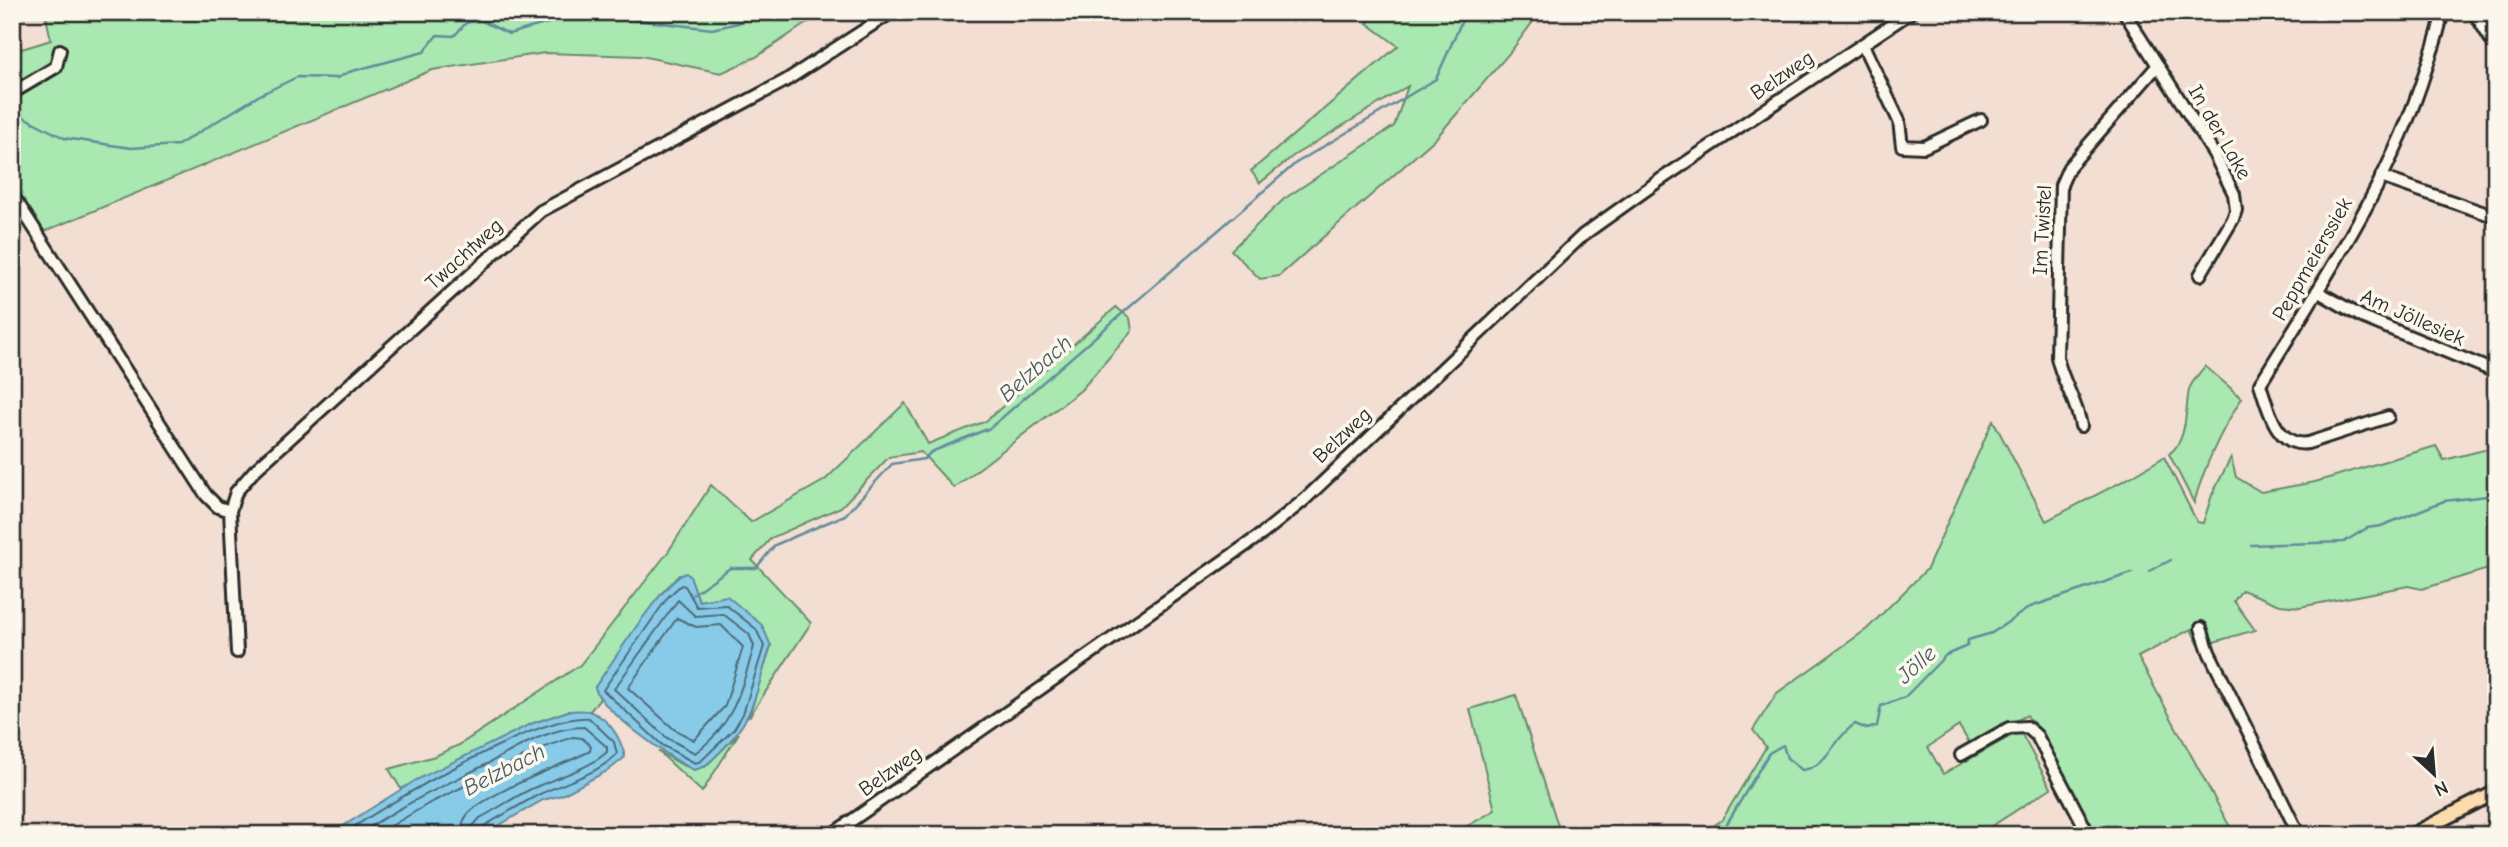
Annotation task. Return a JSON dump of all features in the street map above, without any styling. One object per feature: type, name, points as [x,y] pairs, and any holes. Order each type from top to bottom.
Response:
[{"type":"main road","points":[[2412,835],[2496,792]]},
{"type":"street","name":"Twachtweg","points":[[230,510],[236,492],[254,471],[541,211],[785,82],[892,12]]},
{"type":"street","name":"Belzweg","points":[[831,835],[1262,534],[1303,501],[1583,235],[1660,180],[1911,12]]},
{"type":"street","name":"In der Lake","points":[[2124,12],[2196,121],[2236,202],[2233,219],[2200,275]]},
{"type":"street","name":"Peppmeierssiek","points":[[2388,417],[2308,443],[2295,443],[2280,434],[2260,384],[2317,292],[2381,177],[2416,100],[2442,12]]},
{"type":"street","points":[[2474,12],[2496,48]]},
{"type":"street","points":[[1863,45],[1899,121],[1902,146],[1924,147],[1981,120]]},
{"type":"street","points":[[12,93],[56,66],[60,50]]},
{"type":"street","name":"Im Twistel","points":[[2081,426],[2078,407],[2060,371],[2057,357],[2061,185],[2069,167],[2158,65]]},
{"type":"street","points":[[2381,177],[2496,217]]},
{"type":"street","points":[[12,194],[206,495],[218,507],[230,510],[237,652]]},
{"type":"street","name":"Am Jöllesiek","points":[[2317,292],[2362,317],[2496,372]]},
{"type":"street","points":[[2364,412],[2368,424]]},
{"type":"street","points":[[2201,628],[2208,652],[2299,835]]},
{"type":"street","points":[[1961,755],[2009,728],[2027,727],[2037,736],[2089,835]]},
{"type":"green space","points":[[45,12],[823,12],[756,57],[721,73],[641,56],[545,53],[432,70],[43,232],[12,185],[12,52],[51,40]]},
{"type":"green space","points":[[1376,12],[1540,12],[1512,50],[1436,138],[1279,276],[1260,279],[1231,250],[1284,199],[1394,126],[1408,86],[1293,156],[1260,183],[1251,171],[1398,46],[1367,23]]},
{"type":"green space","points":[[1116,307],[1130,318],[1132,331],[1081,390],[954,488],[921,452],[889,457],[841,507],[771,538],[752,560],[811,623],[749,717],[771,645],[717,598],[699,601],[690,576],[679,575],[663,592],[595,687],[600,699],[590,711],[568,711],[531,724],[401,789],[389,769],[435,756],[459,745],[580,665],[668,552],[711,485],[751,522],[825,480],[905,403],[928,444],[986,421]]},
{"type":"green space","points":[[2205,366],[2242,398],[2214,449],[2194,503],[2169,454],[2183,433],[2190,387]]},
{"type":"green space","points":[[1993,420],[2046,521],[2164,457],[2197,522],[2203,523],[2212,495],[2231,457],[2236,477],[2261,492],[2315,482],[2436,446],[2444,460],[2496,447],[2495,567],[2422,589],[2408,586],[2300,607],[2280,605],[2242,590],[2234,601],[2255,630],[2214,642],[2202,652],[2191,629],[2138,657],[2230,827],[2215,835],[2093,835],[2027,715],[1970,744],[1959,726],[1928,747],[1943,774],[2020,731],[2051,788],[1978,835],[1700,835],[1722,820],[1766,747],[1753,730],[1777,693],[1867,629],[1927,569]]},
{"type":"green space","points":[[1516,695],[1561,835],[1452,835],[1495,810],[1470,709]]},
{"type":"green space","points":[[739,733],[702,792],[658,751],[684,766],[705,767]]},
{"type":"water","points":[[686,573],[690,576],[699,601],[727,596],[762,625],[771,646],[753,702],[741,727],[711,761],[694,770],[654,745],[622,720],[599,696],[595,687],[652,606],[676,579]]},
{"type":"water","points":[[568,711],[589,711],[604,719],[621,743],[625,757],[609,770],[562,795],[543,800],[482,835],[329,835],[416,780],[531,724]]},
{"type":"waterway","points":[[12,111],[64,138],[131,148],[178,145],[260,95],[297,77],[337,78],[349,72],[424,52],[437,35],[454,36],[466,23],[480,20],[509,34],[562,19],[637,20],[712,29],[738,23],[761,12]]},
{"type":"waterway","name":"Belzbach","points":[[693,594],[730,568],[756,568],[775,545],[845,515],[892,464],[924,459],[931,452],[990,428],[1296,163],[1436,79],[1464,16],[1461,12]]},
{"type":"waterway","name":"Jölle","points":[[2251,545],[2344,542],[2367,528],[2381,526],[2444,501],[2496,495]]},
{"type":"waterway","name":"Jölle","points":[[2150,571],[2171,560]]},
{"type":"waterway","name":"Jölle","points":[[1716,835],[1725,827],[1769,753],[1783,745],[1787,758],[1802,770],[1811,768],[1818,764],[1855,724],[1867,729],[1877,726],[1881,706],[1905,697],[1946,655],[1967,646],[1968,640],[1992,633],[2030,607],[2132,573]]}]
